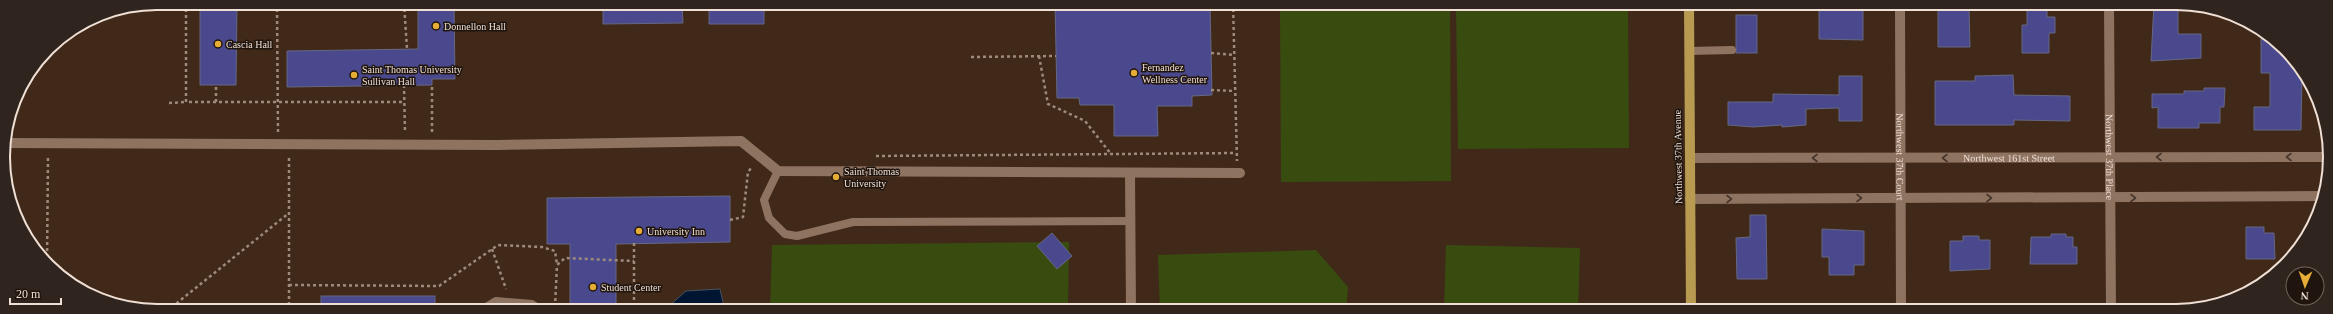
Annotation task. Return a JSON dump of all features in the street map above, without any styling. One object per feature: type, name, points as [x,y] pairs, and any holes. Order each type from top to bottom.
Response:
[{"type":"main road","name":"Northwest 37th Avenue","points":[[1688,10],[1691,304]]},
{"type":"street","name":"Northwest 37th Court","points":[[1900,10],[1902,198],[1901,304]]},
{"type":"street","name":"Northwest 37th Place","points":[[2110,10],[2111,304]]},
{"type":"street","points":[[10,143],[432,145],[740,141],[778,171],[1240,173]]},
{"type":"street","name":"Northwest 161st Street","points":[[1690,158],[2323,157]]},
{"type":"street","points":[[1130,173],[1131,304]]},
{"type":"street","points":[[1690,199],[2318,196]]},
{"type":"lane","points":[[1689,50],[1732,50]]},
{"type":"lane","points":[[778,171],[764,200],[769,218],[785,234],[797,236],[853,222],[1130,221]]},
{"type":"lane","points":[[491,304],[496,301],[532,304]]},
{"type":"path","points":[[186,10],[186,102]]},
{"type":"path","points":[[277,10],[278,144]]},
{"type":"path","points":[[404,10],[407,49]]},
{"type":"path","points":[[1234,10],[1236,153],[1240,173]]},
{"type":"path","points":[[1211,53],[1234,55]]},
{"type":"path","points":[[1039,56],[1048,104],[1085,121],[1112,154]]},
{"type":"path","points":[[971,58],[1056,56]]},
{"type":"path","points":[[216,85],[216,102]]},
{"type":"path","points":[[404,85],[405,144]]},
{"type":"path","points":[[432,85],[432,145]]},
{"type":"path","points":[[1211,90],[1235,91]]},
{"type":"path","points":[[169,103],[404,102]]},
{"type":"path","points":[[48,144],[48,256]]},
{"type":"path","points":[[289,304],[290,144]]},
{"type":"path","points":[[176,304],[289,213]]},
{"type":"path","points":[[634,243],[634,304]]},
{"type":"path","points":[[289,285],[439,286],[498,245],[542,247],[554,251],[557,265],[555,304]]},
{"type":"path","points":[[492,249],[507,293]]},
{"type":"path","points":[[557,265],[565,258],[634,261]]},
{"type":"green space","points":[[1280,10],[1450,10],[1451,181],[1281,182]]},
{"type":"green space","points":[[1456,10],[1628,10],[1629,148],[1458,149]]},
{"type":"green space","points":[[1069,242],[1068,304],[770,304],[772,245]]},
{"type":"green space","points":[[1446,245],[1580,248],[1578,304],[1444,304]]},
{"type":"green space","points":[[1316,250],[1348,287],[1347,304],[1160,304],[1158,255]]},
{"type":"water","points":[[720,289],[723,304],[671,304],[686,291]]},
{"type":"building","name":"Cascia Hall","points":[[200,10],[237,10],[236,85],[200,85]]},
{"type":"building","points":[[418,10],[454,10],[455,79],[432,79],[432,85],[287,87],[287,51],[418,49]]},
{"type":"building","points":[[603,10],[682,10],[683,23],[603,24]]},
{"type":"building","points":[[709,10],[764,10],[764,24],[709,24]]},
{"type":"building","name":"Fernandez Wellness Center","points":[[1055,10],[1210,10],[1212,95],[1192,96],[1192,106],[1157,106],[1158,136],[1114,136],[1114,105],[1080,105],[1079,98],[1057,98]]},
{"type":"building","points":[[1819,10],[1863,10],[1863,40],[1819,39]]},
{"type":"building","points":[[1938,10],[1969,10],[1970,47],[1938,47]]},
{"type":"building","points":[[2027,10],[2047,10],[2047,17],[2055,17],[2055,33],[2049,33],[2049,53],[2022,53],[2022,25],[2027,25]]},
{"type":"building","points":[[2154,10],[2178,10],[2178,34],[2201,34],[2201,58],[2151,61]]},
{"type":"building","points":[[1736,15],[1757,15],[1757,53],[1736,53]]},
{"type":"building","points":[[2261,39],[2264,39],[2287,60],[2302,82],[2301,130],[2254,130],[2254,107],[2270,107],[2270,73],[2261,73]]},
{"type":"building","points":[[2013,75],[2014,95],[2070,96],[2070,121],[2014,120],[2014,125],[1935,125],[1935,81],[1975,81],[1975,76]]},
{"type":"building","points":[[1839,76],[1862,76],[1862,121],[1839,121],[1839,108],[1806,109],[1806,125],[1753,127],[1728,125],[1728,102],[1773,102],[1773,94],[1839,95]]},
{"type":"building","points":[[2204,88],[2225,88],[2224,107],[2220,107],[2220,123],[2199,123],[2199,128],[2158,128],[2158,107],[2152,108],[2152,94],[2184,94],[2184,91],[2204,91]]},
{"type":"building","name":"University Inn","points":[[730,196],[730,242],[616,244],[616,304],[570,304],[570,244],[547,244],[547,198]]},
{"type":"building","points":[[1750,215],[1766,215],[1767,279],[1737,279],[1736,238],[1750,237]]},
{"type":"building","points":[[2246,227],[2264,227],[2264,233],[2274,233],[2275,259],[2246,259]]},
{"type":"building","points":[[1822,229],[1864,231],[1864,265],[1854,265],[1854,275],[1829,275],[1829,257],[1822,257]]},
{"type":"building","points":[[1052,233],[1072,256],[1057,269],[1037,246]]},
{"type":"building","points":[[2051,234],[2066,234],[2066,237],[2073,237],[2073,247],[2077,247],[2077,264],[2030,264],[2031,237],[2051,237]]},
{"type":"building","points":[[1963,236],[1979,236],[1979,240],[1990,240],[1990,269],[1950,271],[1950,241],[1963,241]]},
{"type":"building","points":[[321,296],[435,296],[435,304],[321,304]]},
{"type":"place","name":"Donnellon Hall","points":[[436,26]]},
{"type":"place","name":"Cascia Hall","points":[[218,44]]},
{"type":"place","name":"Fernandez Wellness Center","points":[[1134,73]]},
{"type":"place","name":"Saint Thomas University Sullivan Hall","points":[[354,75]]},
{"type":"place","name":"Saint Thomas University","points":[[836,177]]},
{"type":"place","name":"University Inn","points":[[639,231]]},
{"type":"place","name":"Student Center","points":[[593,287]]}]
